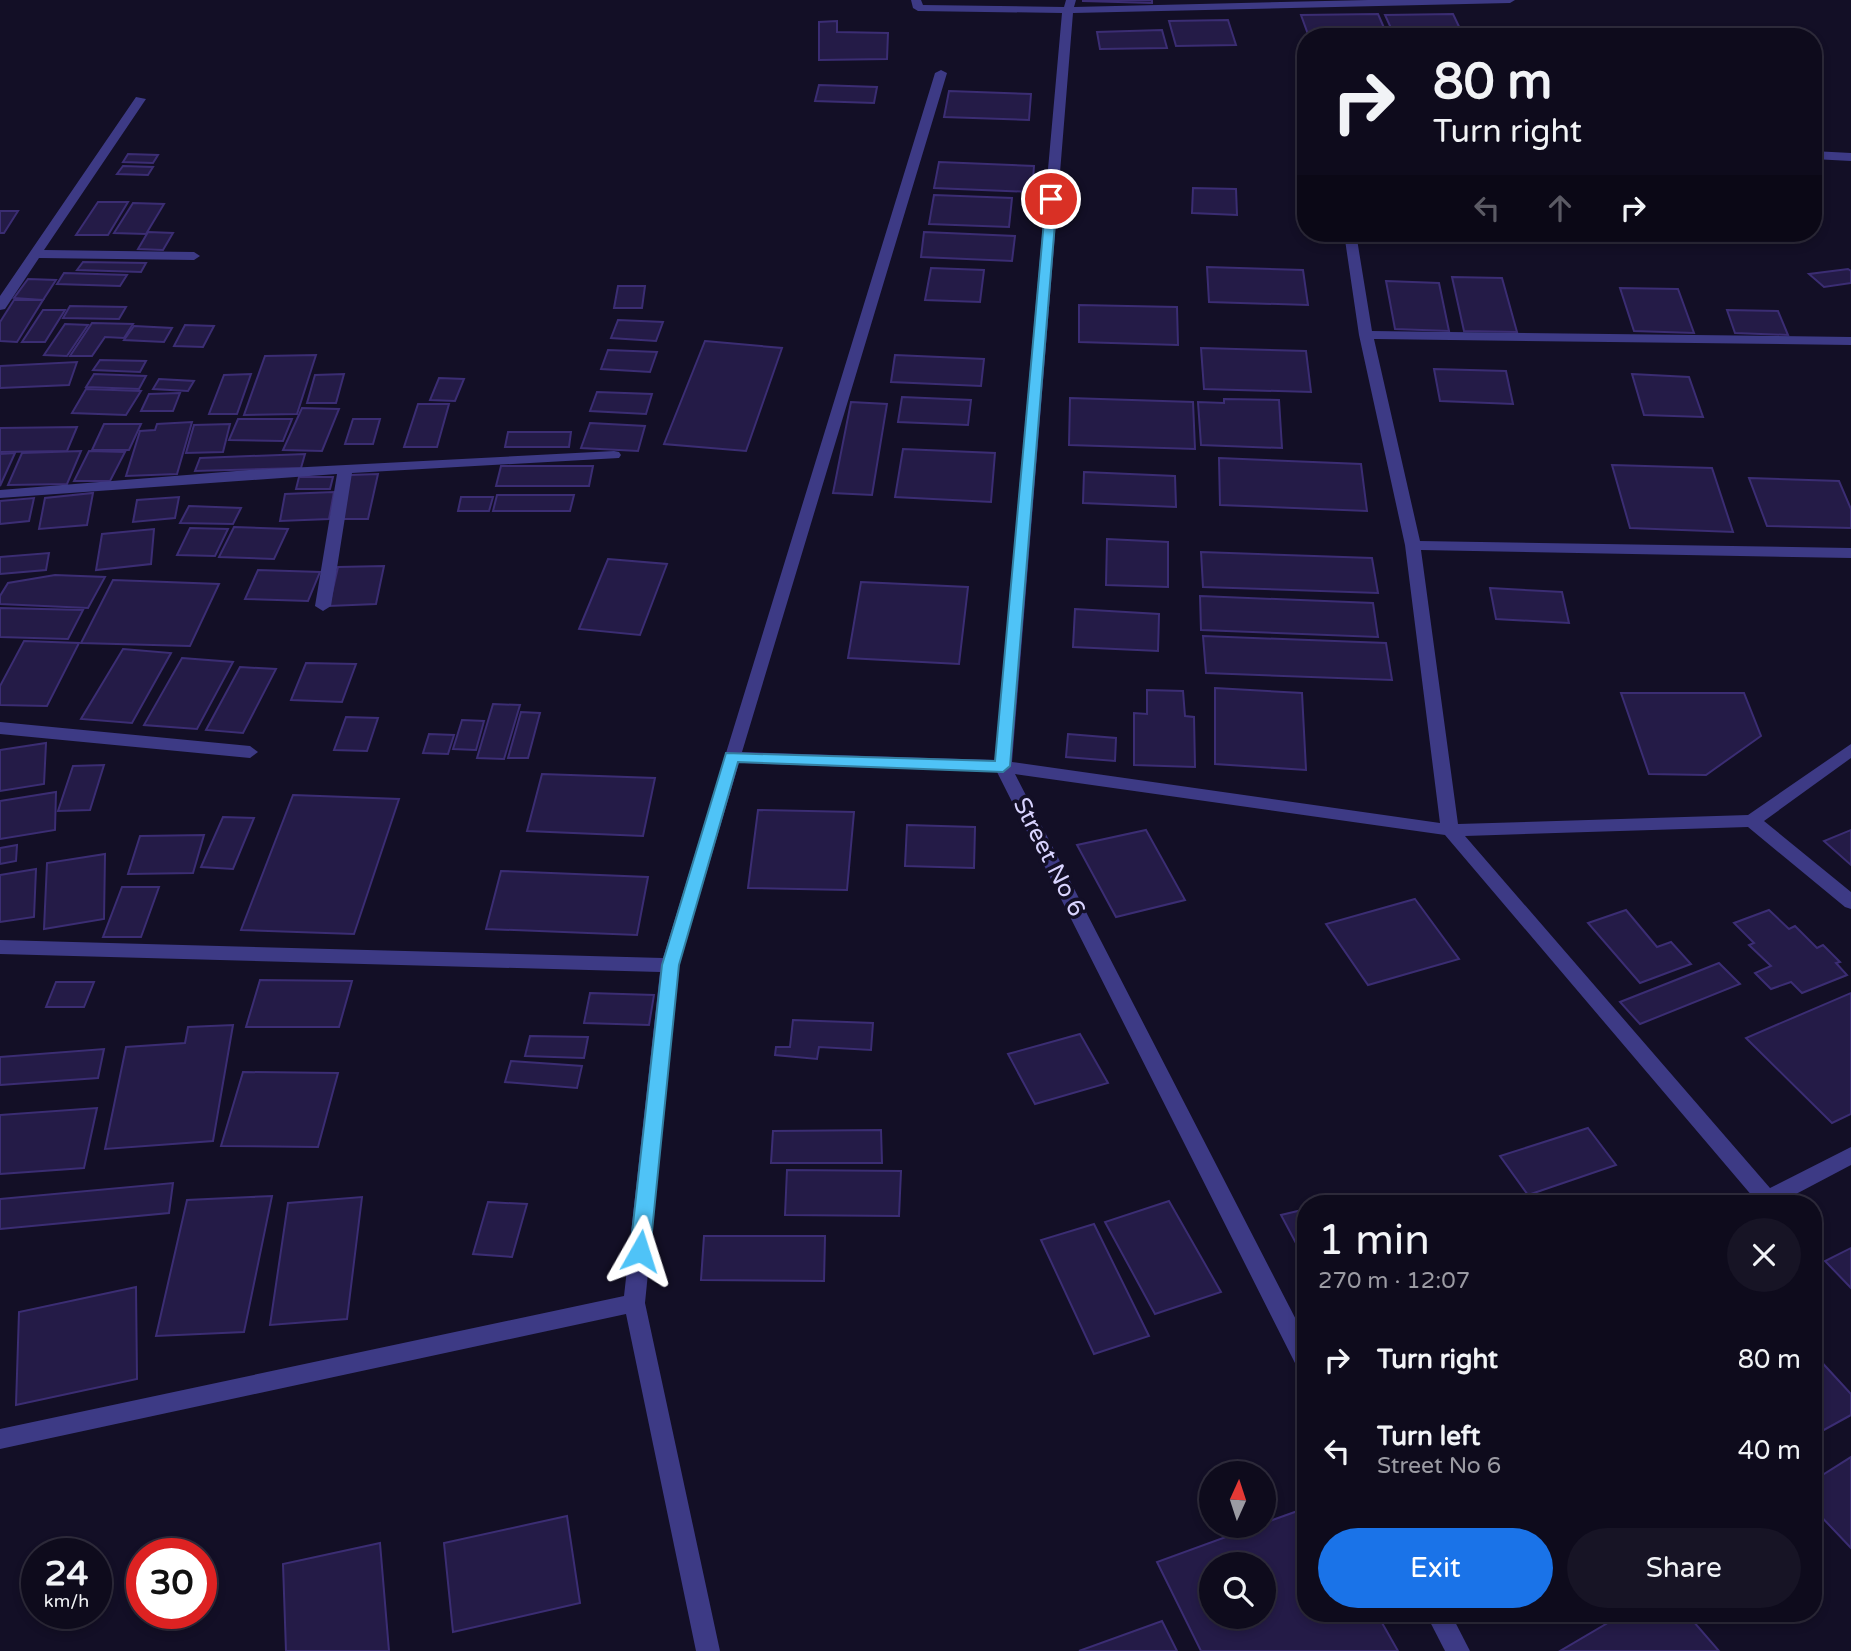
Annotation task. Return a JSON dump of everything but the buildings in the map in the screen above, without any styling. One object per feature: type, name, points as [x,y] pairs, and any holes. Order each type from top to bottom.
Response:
[{"type":"street","points":[[916,0],[918,8],[1510,0]]},
{"type":"street","points":[[1003,766],[1069,5]]},
{"type":"street","points":[[708,1651],[634,1303],[670,965],[941,73]]},
{"type":"street","points":[[0,306],[140,99]]},
{"type":"street","points":[[1822,155],[1851,157]]},
{"type":"street","points":[[1351,242],[1366,335],[1413,545],[1450,830],[1757,1195]]},
{"type":"street","points":[[35,254],[194,256]]},
{"type":"street","points":[[1366,335],[1851,341]]},
{"type":"street","points":[[0,494],[345,469],[614,455]]},
{"type":"street","points":[[323,606],[345,469]]},
{"type":"street","points":[[1413,545],[1851,553]]},
{"type":"street","points":[[0,728],[250,752]]},
{"type":"street","points":[[732,757],[1003,766],[1450,830],[1752,821],[1851,750]]},
{"type":"street","name":"Street No 6","points":[[1003,766],[1297,1344]]},
{"type":"street","points":[[1752,821],[1851,902]]},
{"type":"street","points":[[0,947],[670,965]]},
{"type":"street","points":[[1776,1195],[1851,1155]]},
{"type":"street","points":[[0,1439],[634,1303]]},
{"type":"street","points":[[1442,1622],[1458,1651]]},
{"type":"route","points":[[640,1251],[670,965],[732,757],[1003,766],[1051,199]]}]
